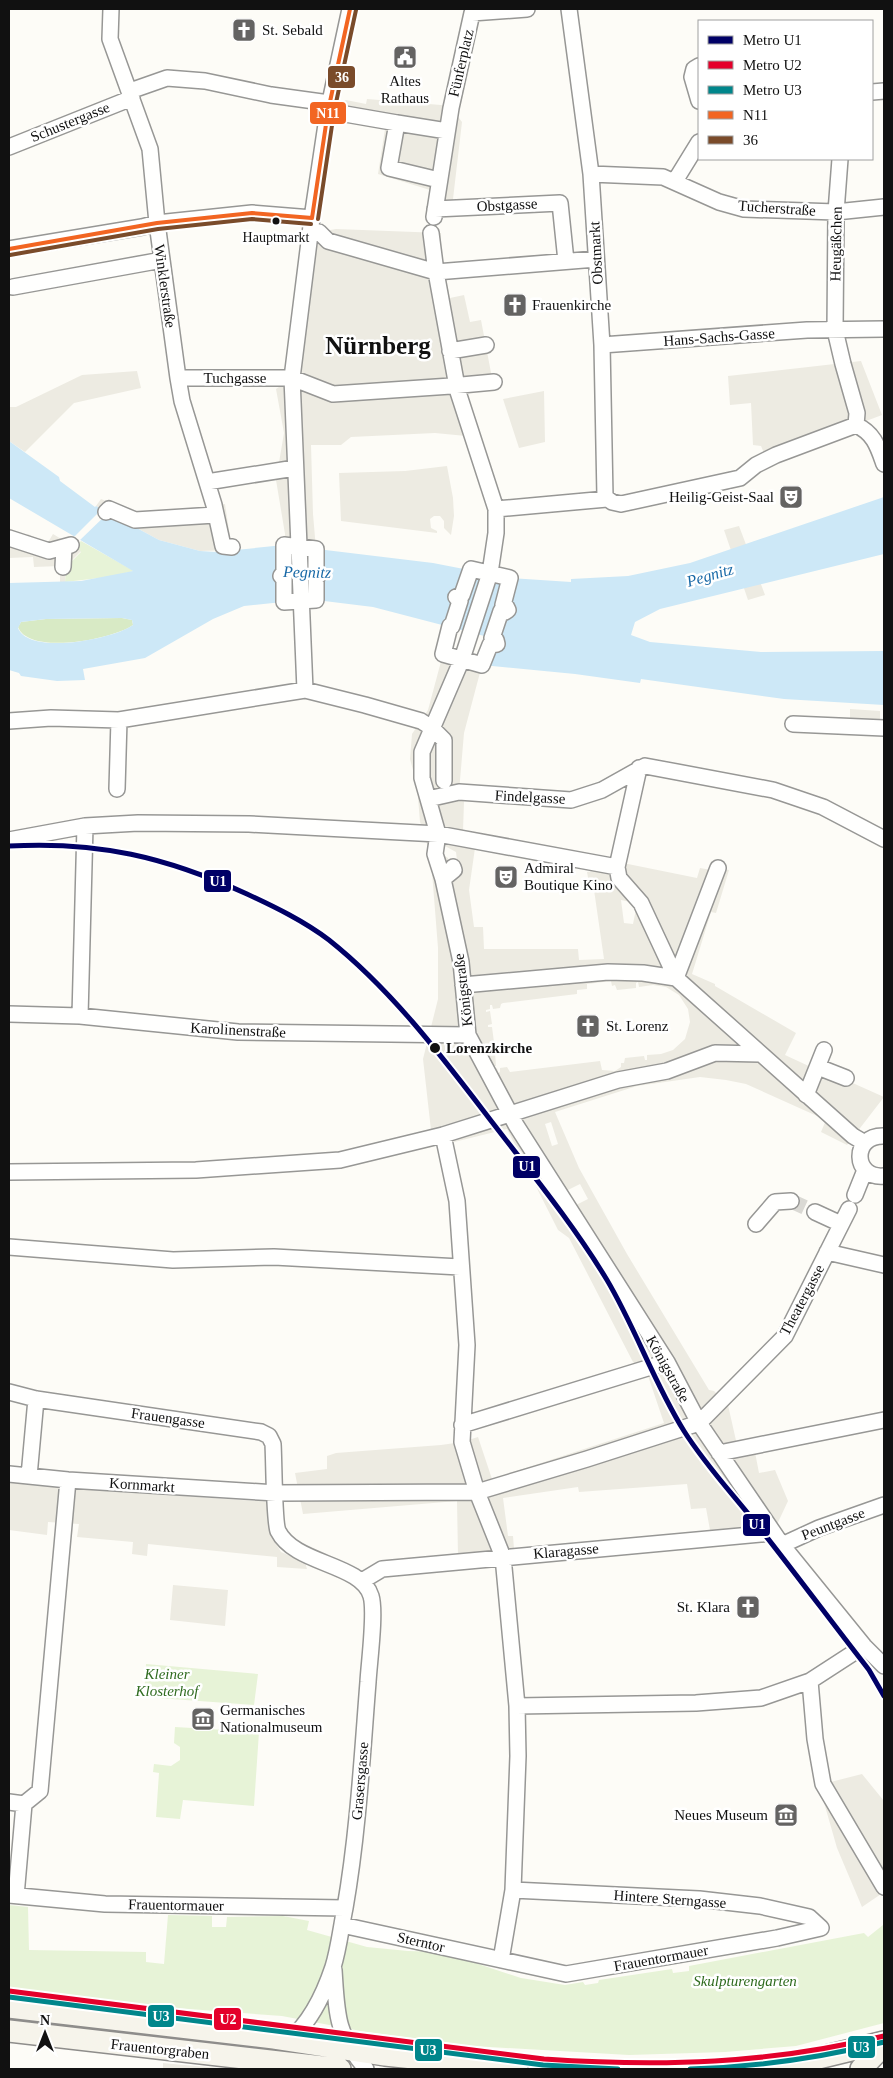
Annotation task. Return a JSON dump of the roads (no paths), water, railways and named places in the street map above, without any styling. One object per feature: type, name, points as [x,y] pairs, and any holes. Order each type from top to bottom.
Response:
[{"type":"main road","name":"Frauentorgraben","points":[[9,2006],[289,2040],[350,2050],[517,2069]]},
{"type":"main road","name":"Frauentorgraben","points":[[9,2031],[292,2066],[340,2069]]},
{"type":"main road","points":[[745,2069],[792,2067],[884,2044]]},
{"type":"main road","points":[[861,2069],[884,2044]]},
{"type":"street","name":"Winklerstraße","points":[[111,9],[110,38],[150,149],[157,223],[182,401],[215,510],[223,546],[232,547]]},
{"type":"street","points":[[305,690],[292,378],[311,225],[329,107],[350,9]]},
{"type":"street","name":"Fünferplatz","points":[[447,131],[450,108],[472,13],[527,9]]},
{"type":"street","name":"Obstmarkt","points":[[569,9],[591,174],[602,338],[605,496],[607,499]]},
{"type":"street","points":[[697,67],[692,77],[698,98]]},
{"type":"street","name":"Schustergasse","points":[[9,147],[167,78],[204,82],[329,107],[397,123],[447,131]]},
{"type":"street","points":[[397,123],[389,168],[439,180],[447,131]]},
{"type":"street","points":[[591,174],[663,177],[675,181],[698,144]]},
{"type":"street","name":"Heugäßchen","points":[[840,160],[836,212],[835,330],[838,348],[857,413],[856,425]]},
{"type":"street","name":"Obstgasse","points":[[439,180],[434,213],[453,208],[560,203]]},
{"type":"street","name":"Tucherstraße","points":[[675,181],[720,202],[744,209],[836,212],[884,207]]},
{"type":"street","name":"Obstmarkt","points":[[560,203],[566,260]]},
{"type":"street","points":[[9,249],[157,223],[252,213],[311,225],[328,241],[440,272],[596,259]]},
{"type":"street","points":[[431,233],[440,272],[450,351],[458,389]]},
{"type":"street","points":[[13,287],[162,260]]},
{"type":"street","name":"Hans-Sachs-Gasse","points":[[602,338],[884,329]]},
{"type":"street","points":[[450,351],[486,345]]},
{"type":"street","name":"Tuchgasse","points":[[178,378],[292,378]]},
{"type":"street","points":[[292,378],[333,394],[458,389],[494,382]]},
{"type":"street","name":"Königstraße","points":[[444,781],[434,756],[432,728],[462,660],[490,573],[496,533],[496,509],[458,389]]},
{"type":"street","points":[[496,509],[607,499],[621,504],[740,478],[776,455],[856,425],[866,429],[875,439],[884,464]]},
{"type":"street","points":[[207,482],[295,468]]},
{"type":"street","points":[[106,512],[109,509],[135,520],[215,510]]},
{"type":"street","points":[[9,538],[49,551],[68,546],[63,568]]},
{"type":"street","points":[[471,569],[510,578],[503,605],[508,610],[505,612],[501,611],[492,638],[496,640],[497,644],[490,645],[482,665],[462,660],[443,654],[450,626],[452,626],[460,601],[456,597],[462,595],[471,569]]},
{"type":"street","points":[[9,721],[51,718],[119,720],[305,690],[421,721],[432,728]]},
{"type":"street","points":[[117,789],[119,720]]},
{"type":"street","points":[[793,724],[884,728]]},
{"type":"street","name":"Königstraße","points":[[432,728],[444,740],[422,778],[428,799],[435,854],[443,879],[461,962],[468,1035],[510,1114],[667,1362],[699,1422],[719,1453],[778,1539],[864,1646],[884,1666]]},
{"type":"street","points":[[865,1143],[853,1136],[806,1095],[676,978],[641,903],[619,878],[617,867],[639,768],[645,766],[773,790],[823,808],[884,839]]},
{"type":"street","name":"Findelgasse","points":[[428,799],[459,792],[571,800],[602,790],[639,768]]},
{"type":"street","points":[[9,840],[85,826],[138,823],[236,823],[352,828],[432,834],[617,867]]},
{"type":"street","points":[[80,1016],[85,826]]},
{"type":"street","points":[[443,879],[454,870],[453,866]]},
{"type":"street","points":[[676,978],[718,868]]},
{"type":"street","points":[[463,985],[608,972],[643,973],[676,978]]},
{"type":"street","name":"Karolinenstraße","points":[[9,1014],[80,1016],[238,1032],[468,1035]]},
{"type":"street","points":[[806,1095],[824,1050]]},
{"type":"street","points":[[9,1172],[196,1170],[340,1160],[443,1135],[618,1080],[667,1071],[716,1053],[760,1054]]},
{"type":"street","points":[[818,1067],[846,1078]]},
{"type":"street","points":[[443,1135],[457,1201],[460,1267],[467,1345],[462,1442],[477,1492],[503,1557],[517,1706],[518,1756],[513,1890],[501,1960]]},
{"type":"street","points":[[884,1136],[874,1137],[865,1143],[860,1154],[860,1160],[865,1170],[876,1177],[884,1176]]},
{"type":"street","name":"Theatergasse","points":[[699,1422],[785,1336],[852,1202],[865,1170]]},
{"type":"street","points":[[756,1224],[776,1202],[791,1201]]},
{"type":"street","points":[[815,1212],[841,1224]]},
{"type":"street","points":[[9,1247],[174,1260],[274,1258],[460,1267]]},
{"type":"street","points":[[827,1252],[884,1265]]},
{"type":"street","points":[[462,1425],[667,1362]]},
{"type":"street","name":"Frauengasse","points":[[9,1392],[36,1399],[261,1432],[270,1436],[273,1444],[276,1493]]},
{"type":"street","points":[[29,1476],[36,1399]]},
{"type":"street","points":[[719,1453],[884,1420]]},
{"type":"street","name":"Kornmarkt","points":[[9,1474],[68,1480],[276,1493],[477,1492],[587,1459],[699,1422]]},
{"type":"street","points":[[13,1895],[16,1803],[40,1791],[68,1480]]},
{"type":"street","points":[[276,1493],[277,1529],[283,1539],[300,1552],[362,1581]]},
{"type":"street","name":"Peuntgasse","points":[[778,1539],[819,1528],[884,1505]]},
{"type":"street","name":"Klaragasse","points":[[362,1581],[382,1569],[503,1557],[778,1539]]},
{"type":"street","name":"Grasersgasse","points":[[289,2040],[303,2028],[311,2015],[333,1966],[342,1925],[358,1812],[370,1653],[371,1595],[362,1581]]},
{"type":"street","points":[[517,1706],[696,1703],[761,1698],[810,1681],[864,1646]]},
{"type":"street","points":[[810,1681],[815,1739],[823,1784],[884,1887]]},
{"type":"street","name":"Hintere Sterngasse","points":[[513,1890],[699,1899],[760,1906],[810,1917],[821,1928]]},
{"type":"street","name":"Frauentormauer","points":[[13,1895],[105,1904],[344,1908]]},
{"type":"street","name":"Sterntor","points":[[342,1925],[501,1960]]},
{"type":"street","name":"Frauentormauer","points":[[501,1960],[566,1974],[777,1938],[821,1928]]},
{"type":"street","name":"Grasersgasse","points":[[333,1966],[338,2020],[350,2050],[366,2069]]},
{"type":"water","name":"Pegnitz","points":[[9,441],[59,477],[60,481],[95,507],[159,540],[200,551],[216,552],[284,545],[433,563],[510,578],[571,582],[571,579],[628,576],[690,563],[884,497],[884,554],[660,609],[635,622],[631,635],[650,642],[761,652],[884,651],[884,705],[784,699],[641,679],[640,683],[575,674],[482,665],[492,638],[373,607],[316,600],[244,606],[213,619],[145,658],[83,669],[85,680],[57,681],[21,676],[19,673],[9,670],[9,583],[81,581],[133,571],[9,498]],"holes":[[[122,618],[132,620],[133,625],[123,630],[109,635],[72,642],[54,643],[38,641],[25,636],[18,628],[21,622],[46,619]]]},
{"type":"tunnel","points":[[791,1201],[815,1212]]},
{"type":"metro line","name":"U1","points":[[9,846],[41,845],[102,849],[160,861],[188,870],[279,909],[329,940],[375,981],[436,1050],[566,1219],[607,1280],[663,1394],[684,1431],[709,1466],[769,1539],[869,1670],[884,1696]]},
{"type":"metro line","name":"U2","points":[[9,1991],[544,2059],[631,2063],[715,2061],[799,2053],[884,2036]]},
{"type":"metro line","name":"U3","points":[[9,1997],[543,2065],[618,2069]]},
{"type":"metro line","name":"U3","points":[[690,2069],[788,2061],[884,2042]]},
{"type":"place","name":"St. Sebald","points":[[244,30]]},
{"type":"place","name":"Altes Rathaus","points":[[405,57]]},
{"type":"place","name":"Hauptmarkt","points":[[276,221]]},
{"type":"place","name":"Frauenkirche","points":[[515,305]]},
{"type":"place","name":"Heilig-Geist-Saal","points":[[791,497]]},
{"type":"place","name":"Admiral Boutique Kino","points":[[506,877]]},
{"type":"place","name":"St. Lorenz","points":[[588,1026]]},
{"type":"place","name":"Lorenzkirche","points":[[435,1048]]},
{"type":"place","name":"St. Klara","points":[[748,1607]]},
{"type":"place","name":"Germanisches Nationalmuseum","points":[[203,1719]]},
{"type":"place","name":"Neues Museum","points":[[786,1815]]},
{"type":"district","name":"Nürnberg","points":[[378,345]]},
{"type":"park label","name":"Kleiner Klosterhof","points":[[167,1682]]},
{"type":"park label","name":"Skulpturengarten","points":[[745,1981]]}]
